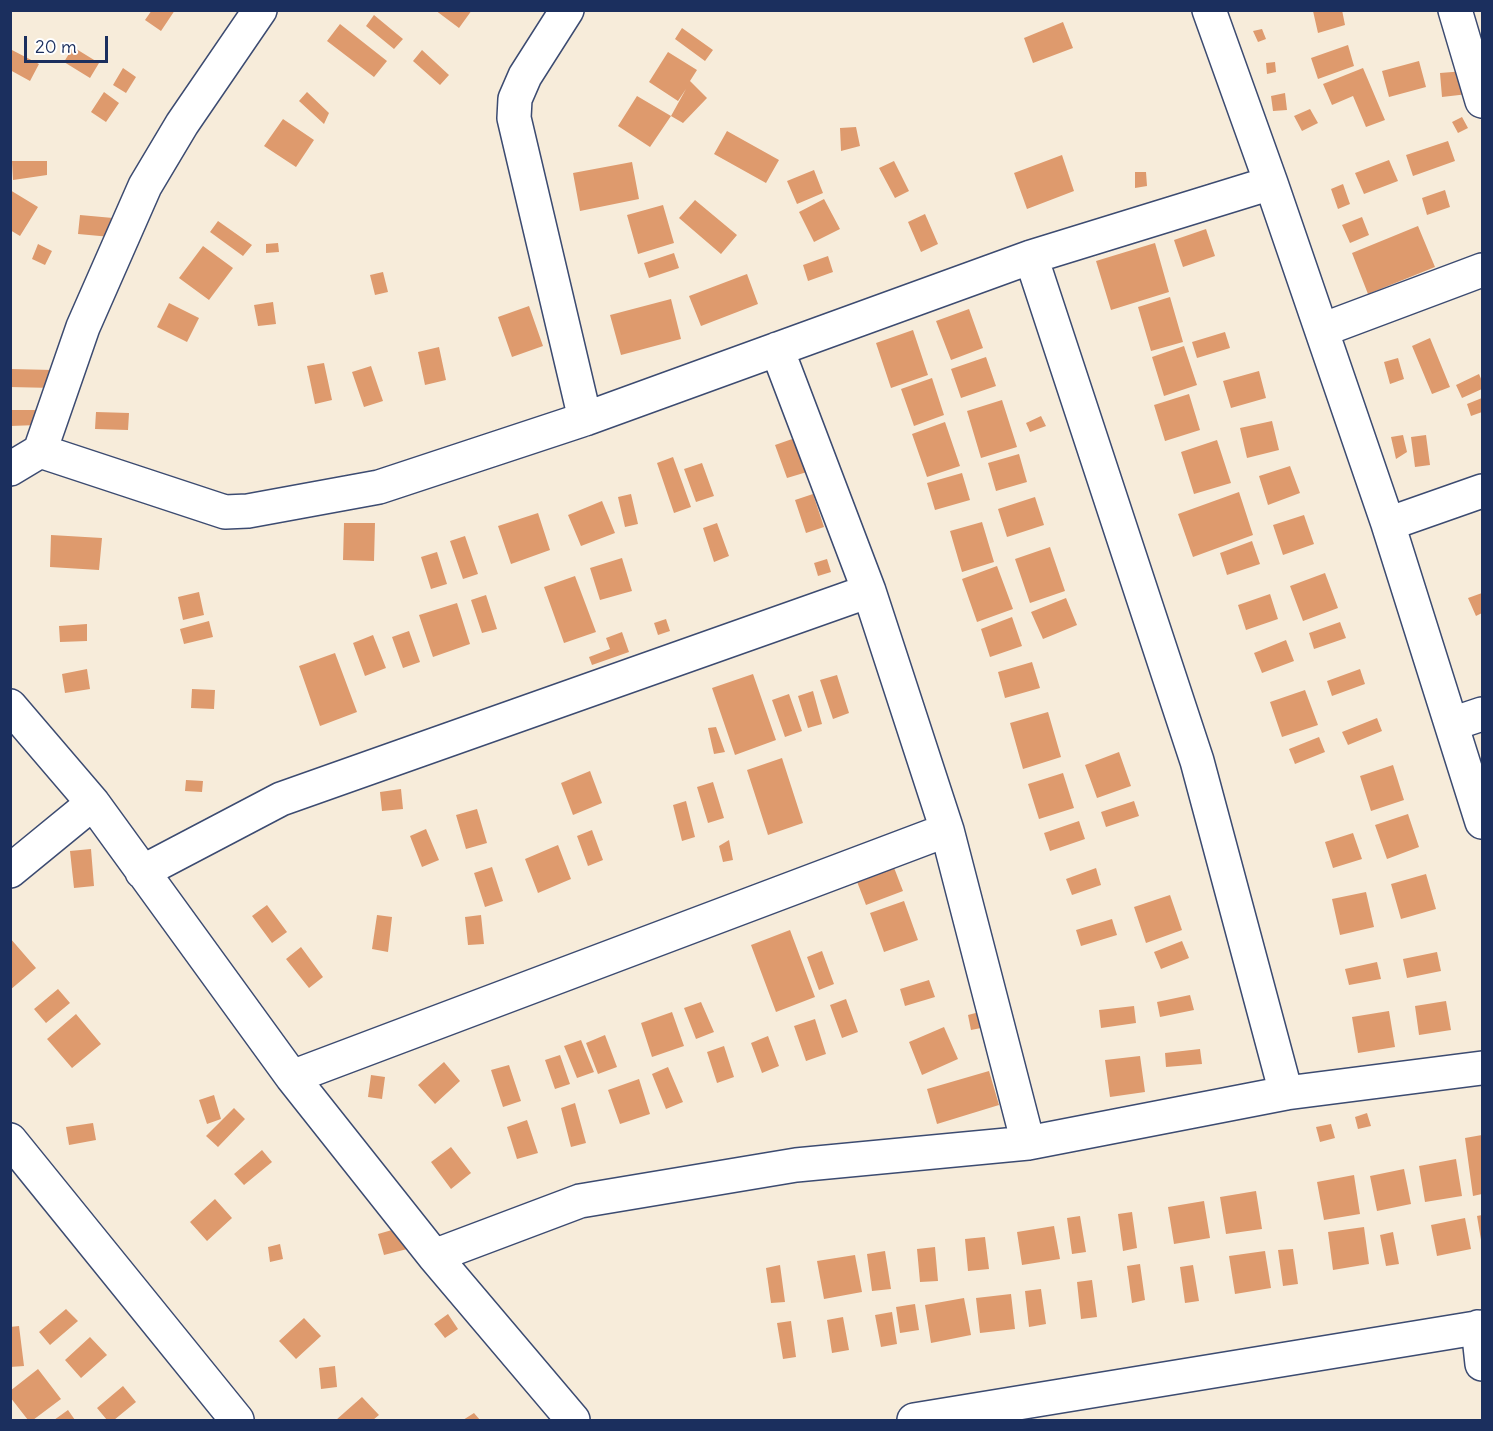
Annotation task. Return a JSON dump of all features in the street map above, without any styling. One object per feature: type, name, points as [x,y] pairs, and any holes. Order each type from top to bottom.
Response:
[{"type":"street","points":[[10,469],[40,451],[82,327],[145,186],[182,124],[260,10]]},
{"type":"street","points":[[567,10],[525,76],[515,99],[514,118],[585,420]]},
{"type":"street","points":[[1209,10],[1388,524],[1482,822]]},
{"type":"street","points":[[1455,10],[1482,101]]},
{"type":"street","points":[[40,451],[225,512],[248,511],[380,487],[585,420],[1030,257],[1271,183]]},
{"type":"street","points":[[1030,257],[1197,761],[1286,1093]]},
{"type":"street","points":[[1322,330],[1482,270]]},
{"type":"street","points":[[777,349],[869,591],[947,830],[1028,1143]]},
{"type":"street","points":[[1388,524],[1482,491]]},
{"type":"street","points":[[142,872],[281,799],[869,591]]},
{"type":"street","points":[[10,706],[93,803],[292,1077],[434,1256],[573,1420]]},
{"type":"street","points":[[1452,724],[1482,714]]},
{"type":"street","points":[[10,871],[93,803]]},
{"type":"street","points":[[292,1077],[947,830]]},
{"type":"street","points":[[434,1256],[580,1201],[796,1165],[1028,1143],[1286,1093],[1482,1068]]},
{"type":"street","points":[[10,1140],[237,1420]]},
{"type":"street","points":[[914,1420],[1480,1327],[1482,1364]]},
{"type":"building","points":[[152,10],[175,10],[161,31],[145,20]]},
{"type":"building","points":[[435,10],[472,10],[459,28]]},
{"type":"building","points":[[1342,10],[1345,25],[1318,33],[1313,11]]},
{"type":"building","points":[[374,15],[403,39],[394,49],[366,26]]},
{"type":"building","points":[[1063,22],[1073,48],[1033,63],[1024,38]]},
{"type":"building","points":[[340,24],[387,61],[374,77],[327,41]]},
{"type":"building","points":[[682,28],[713,50],[705,61],[675,39]]},
{"type":"building","points":[[1262,29],[1266,39],[1258,42],[1253,31]]},
{"type":"building","points":[[1348,45],[1354,66],[1318,79],[1311,58]]},
{"type":"building","points":[[73,47],[99,63],[90,78],[64,62]]},
{"type":"building","points":[[10,49],[39,64],[30,81],[10,70]]},
{"type":"building","points":[[422,50],[449,75],[440,85],[413,61]]},
{"type":"building","points":[[668,52],[697,70],[690,81],[707,98],[683,123],[671,116],[686,89],[678,101],[649,82]]},
{"type":"building","points":[[1419,61],[1426,87],[1389,97],[1382,71]]},
{"type":"building","points":[[1275,62],[1276,72],[1267,74],[1266,63]]},
{"type":"building","points":[[123,68],[136,77],[126,93],[113,85]]},
{"type":"building","points":[[1363,68],[1385,120],[1366,127],[1353,96],[1332,105],[1323,84]]},
{"type":"building","points":[[1465,71],[1468,94],[1442,97],[1440,73]]},
{"type":"building","points":[[104,92],[119,103],[106,122],[91,112]]},
{"type":"building","points":[[307,92],[329,113],[324,124],[299,101]]},
{"type":"building","points":[[1285,93],[1287,110],[1273,111],[1271,96]]},
{"type":"building","points":[[637,96],[671,116],[650,147],[618,126]]},
{"type":"building","points":[[1310,109],[1318,123],[1302,131],[1294,116]]},
{"type":"building","points":[[1462,117],[1468,128],[1458,133],[1452,122]]},
{"type":"building","points":[[283,119],[314,140],[296,167],[264,146]]},
{"type":"building","points":[[856,127],[860,146],[841,151],[840,128]]},
{"type":"building","points":[[727,131],[779,160],[766,183],[714,154]]},
{"type":"building","points":[[1448,141],[1455,161],[1413,176],[1406,155]]},
{"type":"building","points":[[1062,155],[1074,191],[1027,209],[1014,173]]},
{"type":"building","points":[[1389,160],[1398,181],[1364,194],[1355,173]]},
{"type":"building","points":[[12,161],[47,161],[47,175],[13,180]]},
{"type":"building","points":[[894,161],[909,191],[895,198],[879,168]]},
{"type":"building","points":[[632,162],[639,199],[580,211],[573,173]]},
{"type":"building","points":[[814,170],[823,193],[797,204],[787,181]]},
{"type":"building","points":[[1135,172],[1146,172],[1147,186],[1135,188]]},
{"type":"building","points":[[1343,184],[1350,204],[1338,209],[1331,189]]},
{"type":"building","points":[[10,190],[38,207],[20,236],[10,230]]},
{"type":"building","points":[[1445,190],[1450,207],[1427,215],[1422,198]]},
{"type":"building","points":[[824,199],[840,229],[814,242],[799,212]]},
{"type":"building","points":[[695,200],[737,235],[721,254],[679,218]]},
{"type":"building","points":[[663,205],[674,243],[638,254],[627,215]]},
{"type":"building","points":[[925,214],[938,244],[921,252],[908,222]]},
{"type":"building","points":[[80,215],[113,218],[111,237],[78,234]]},
{"type":"building","points":[[1362,217],[1369,235],[1350,243],[1342,225]]},
{"type":"building","points":[[218,221],[252,245],[243,256],[210,232]]},
{"type":"building","points":[[1418,226],[1435,267],[1368,294],[1352,253]]},
{"type":"building","points":[[1206,229],[1215,256],[1183,267],[1174,240]]},
{"type":"building","points":[[278,243],[279,252],[266,253],[266,244]]},
{"type":"building","points":[[1155,243],[1169,292],[1111,310],[1096,261]]},
{"type":"building","points":[[38,244],[52,251],[45,265],[32,259]]},
{"type":"building","points":[[203,246],[233,268],[209,300],[179,278]]},
{"type":"building","points":[[674,253],[679,268],[649,278],[644,263]]},
{"type":"building","points":[[828,256],[833,272],[808,281],[803,265]]},
{"type":"building","points":[[383,272],[388,292],[375,295],[370,275]]},
{"type":"building","points":[[747,274],[758,304],[701,326],[689,296]]},
{"type":"building","points":[[1170,297],[1183,342],[1151,351],[1138,307]]},
{"type":"building","points":[[671,299],[681,339],[621,355],[610,315]]},
{"type":"building","points":[[273,302],[276,324],[258,326],[254,305]]},
{"type":"building","points":[[169,303],[199,318],[187,342],[157,327]]},
{"type":"building","points":[[529,306],[543,346],[512,357],[498,317]]},
{"type":"building","points":[[969,309],[983,348],[951,360],[936,321]]},
{"type":"building","points":[[913,330],[928,375],[891,388],[876,343]]},
{"type":"building","points":[[1225,332],[1230,348],[1197,358],[1192,342]]},
{"type":"building","points":[[1430,338],[1450,387],[1432,394],[1412,346]]},
{"type":"building","points":[[1184,346],[1197,385],[1164,396],[1152,357]]},
{"type":"building","points":[[439,347],[446,380],[425,385],[418,352]]},
{"type":"building","points":[[986,357],[996,386],[961,398],[951,369]]},
{"type":"building","points":[[1398,358],[1404,379],[1390,384],[1384,362]]},
{"type":"building","points":[[324,363],[332,400],[315,404],[307,366]]},
{"type":"building","points":[[371,366],[383,401],[364,407],[352,372]]},
{"type":"building","points":[[10,369],[53,370],[53,388],[10,387]]},
{"type":"building","points":[[1259,371],[1266,398],[1231,408],[1223,381]]},
{"type":"building","points":[[1479,374],[1482,389],[1462,398],[1456,385]]},
{"type":"building","points":[[932,378],[944,415],[914,426],[901,389]]},
{"type":"building","points":[[1189,394],[1200,430],[1165,441],[1154,405]]},
{"type":"building","points":[[1482,398],[1482,412],[1471,416],[1467,404]]},
{"type":"building","points":[[1002,400],[1017,447],[981,458],[967,411]]},
{"type":"building","points":[[10,410],[38,410],[38,425],[10,426]]},
{"type":"building","points":[[96,412],[129,413],[128,430],[95,429]]},
{"type":"building","points":[[1041,416],[1046,426],[1030,432],[1026,423]]},
{"type":"building","points":[[1272,421],[1279,450],[1247,458],[1240,428]]},
{"type":"building","points":[[945,422],[960,466],[927,477],[912,434]]},
{"type":"building","points":[[1403,435],[1407,452],[1396,459],[1391,437]]},
{"type":"building","points":[[1426,435],[1430,465],[1415,467],[1411,437]]},
{"type":"building","points":[[795,438],[807,472],[787,478],[775,445]]},
{"type":"building","points":[[1217,440],[1231,483],[1194,494],[1181,452]]},
{"type":"building","points":[[1019,454],[1027,482],[996,491],[988,463]]},
{"type":"building","points":[[673,457],[691,507],[674,513],[657,463]]},
{"type":"building","points":[[702,463],[714,496],[696,502],[684,469]]},
{"type":"building","points":[[1290,466],[1300,493],[1268,505],[1259,476]]},
{"type":"building","points":[[962,473],[970,500],[935,510],[927,483]]},
{"type":"building","points":[[1239,492],[1253,535],[1193,557],[1178,514]]},
{"type":"building","points":[[631,494],[638,524],[625,527],[618,497]]},
{"type":"building","points":[[813,494],[824,527],[806,533],[795,500]]},
{"type":"building","points":[[1035,497],[1044,525],[1007,537],[998,509]]},
{"type":"building","points":[[602,501],[615,533],[581,546],[568,515]]},
{"type":"building","points":[[538,513],[550,550],[511,564],[498,526]]},
{"type":"building","points":[[1304,515],[1314,544],[1283,555],[1273,525]]},
{"type":"building","points":[[982,522],[994,562],[962,572],[950,531]]},
{"type":"building","points":[[344,523],[375,523],[374,561],[343,560]]},
{"type":"building","points":[[717,523],[729,556],[714,562],[703,528]]},
{"type":"building","points":[[51,535],[102,538],[99,570],[50,567]]},
{"type":"building","points":[[465,536],[478,574],[463,579],[450,541]]},
{"type":"building","points":[[1252,541],[1260,564],[1227,575],[1220,553]]},
{"type":"building","points":[[1050,547],[1065,591],[1030,603],[1015,559]]},
{"type":"building","points":[[437,552],[447,584],[431,589],[421,557]]},
{"type":"building","points":[[622,558],[632,591],[600,600],[590,568]]},
{"type":"building","points":[[827,559],[831,572],[818,576],[814,563]]},
{"type":"building","points":[[997,566],[1013,609],[977,622],[962,579]]},
{"type":"building","points":[[1325,573],[1338,608],[1303,621],[1290,586]]},
{"type":"building","points":[[575,576],[596,632],[564,643],[544,587]]},
{"type":"building","points":[[199,592],[204,615],[183,620],[178,597]]},
{"type":"building","points":[[1482,593],[1482,613],[1476,616],[1468,598]]},
{"type":"building","points":[[1270,594],[1278,619],[1246,630],[1238,605]]},
{"type":"building","points":[[486,595],[497,629],[482,633],[471,600]]},
{"type":"building","points":[[1066,598],[1077,625],[1043,639],[1031,612]]},
{"type":"building","points":[[457,603],[470,644],[433,657],[419,615]]},
{"type":"building","points":[[1012,617],[1022,646],[990,657],[981,629]]},
{"type":"building","points":[[666,619],[670,631],[658,635],[654,623]]},
{"type":"building","points":[[209,621],[213,637],[184,644],[180,629]]},
{"type":"building","points":[[1340,622],[1346,638],[1314,649],[1309,633]]},
{"type":"building","points":[[87,624],[87,641],[60,642],[59,626]]},
{"type":"building","points":[[409,631],[420,662],[403,668],[392,637]]},
{"type":"building","points":[[622,632],[629,652],[592,665],[589,657],[610,649],[606,638]]},
{"type":"building","points":[[373,635],[386,668],[365,676],[353,643]]},
{"type":"building","points":[[1286,640],[1294,661],[1262,673],[1254,653]]},
{"type":"building","points":[[335,653],[357,712],[320,726],[299,666]]},
{"type":"building","points":[[1032,662],[1040,688],[1005,698],[998,672]]},
{"type":"building","points":[[87,669],[90,689],[65,693],[62,674]]},
{"type":"building","points":[[1360,669],[1365,684],[1332,696],[1327,681]]},
{"type":"building","points":[[753,674],[776,740],[735,755],[712,688]]},
{"type":"building","points":[[837,675],[849,713],[833,719],[820,680]]},
{"type":"building","points":[[192,689],[215,690],[214,709],[191,708]]},
{"type":"building","points":[[1305,690],[1318,725],[1282,737],[1270,702]]},
{"type":"building","points":[[813,691],[822,724],[808,728],[798,696]]},
{"type":"building","points":[[789,694],[802,731],[785,737],[772,700]]},
{"type":"building","points":[[1048,712],[1061,757],[1023,769],[1010,723]]},
{"type":"building","points":[[1377,718],[1382,731],[1348,745],[1342,732]]},
{"type":"building","points":[[716,727],[725,752],[714,754],[708,728]]},
{"type":"building","points":[[1319,737],[1325,752],[1295,764],[1289,749]]},
{"type":"building","points":[[1119,752],[1131,786],[1097,798],[1085,765]]},
{"type":"building","points":[[782,758],[803,823],[768,835],[747,770]]},
{"type":"building","points":[[1393,765],[1404,800],[1371,811],[1360,776]]},
{"type":"building","points":[[590,771],[602,803],[573,815],[561,783]]},
{"type":"building","points":[[1063,773],[1074,808],[1039,819],[1028,784]]},
{"type":"building","points":[[186,780],[203,781],[202,792],[185,791]]},
{"type":"building","points":[[713,782],[724,818],[708,823],[697,787]]},
{"type":"building","points":[[401,789],[403,809],[382,811],[380,792]]},
{"type":"building","points":[[686,801],[695,837],[682,841],[673,805]]},
{"type":"building","points":[[1134,801],[1139,816],[1106,827],[1101,812]]},
{"type":"building","points":[[477,809],[487,843],[466,849],[456,815]]},
{"type":"building","points":[[1408,814],[1419,847],[1387,859],[1375,825]]},
{"type":"building","points":[[1079,821],[1085,839],[1050,851],[1044,833]]},
{"type":"building","points":[[426,829],[439,860],[422,867],[410,836]]},
{"type":"building","points":[[592,830],[603,860],[588,866],[577,836]]},
{"type":"building","points":[[1353,833],[1362,859],[1333,868],[1325,842]]},
{"type":"building","points":[[729,840],[733,860],[723,862],[719,846]]},
{"type":"building","points":[[558,845],[571,879],[538,893],[525,859]]},
{"type":"building","points":[[91,849],[94,886],[74,888],[70,851]]},
{"type":"building","points":[[893,865],[903,891],[866,905],[856,879]]},
{"type":"building","points":[[492,867],[503,901],[485,907],[474,873]]},
{"type":"building","points":[[1096,868],[1101,885],[1072,895],[1066,879]]},
{"type":"building","points":[[1426,874],[1436,909],[1401,919],[1391,884]]},
{"type":"building","points":[[1366,892],[1374,927],[1340,935],[1332,899]]},
{"type":"building","points":[[1170,895],[1182,930],[1146,943],[1134,907]]},
{"type":"building","points":[[904,901],[918,940],[884,952],[870,913]]},
{"type":"building","points":[[267,905],[287,932],[272,943],[252,916]]},
{"type":"building","points":[[377,915],[392,917],[388,952],[372,949]]},
{"type":"building","points":[[481,915],[484,944],[468,945],[465,917]]},
{"type":"building","points":[[1112,919],[1117,935],[1081,946],[1076,930]]},
{"type":"building","points":[[790,930],[815,997],[776,1012],[751,945]]},
{"type":"building","points":[[10,938],[36,968],[10,990]]},
{"type":"building","points":[[1182,941],[1189,958],[1161,969],[1154,952]]},
{"type":"building","points":[[301,947],[323,977],[309,988],[286,959]]},
{"type":"building","points":[[822,951],[834,984],[819,990],[807,957]]},
{"type":"building","points":[[1437,952],[1441,971],[1407,978],[1403,959]]},
{"type":"building","points":[[1377,962],[1381,979],[1349,985],[1345,969]]},
{"type":"building","points":[[929,980],[935,997],[905,1006],[900,989]]},
{"type":"building","points":[[58,989],[70,1003],[46,1023],[34,1009]]},
{"type":"building","points":[[1190,995],[1194,1010],[1160,1017],[1157,1002]]},
{"type":"building","points":[[846,999],[858,1032],[842,1038],[830,1005]]},
{"type":"building","points":[[1446,1001],[1451,1030],[1419,1035],[1415,1006]]},
{"type":"building","points":[[701,1002],[714,1032],[696,1039],[684,1008]]},
{"type":"building","points":[[1134,1006],[1136,1023],[1101,1028],[1099,1010]]},
{"type":"building","points":[[983,1011],[986,1027],[971,1030],[968,1015]]},
{"type":"building","points":[[1389,1011],[1395,1047],[1358,1053],[1352,1017]]},
{"type":"building","points":[[672,1012],[684,1046],[652,1057],[641,1023]]},
{"type":"building","points":[[76,1014],[101,1044],[72,1068],[47,1039]]},
{"type":"building","points":[[815,1019],[826,1054],[806,1061],[794,1026]]},
{"type":"building","points":[[944,1027],[958,1059],[922,1075],[909,1042]]},
{"type":"building","points":[[605,1035],[617,1067],[598,1074],[586,1043]]},
{"type":"building","points":[[768,1036],[779,1066],[762,1073],[751,1043]]},
{"type":"building","points":[[581,1040],[594,1072],[577,1078],[564,1046]]},
{"type":"building","points":[[724,1046],[734,1077],[717,1083],[707,1052]]},
{"type":"building","points":[[1200,1049],[1202,1064],[1166,1067],[1165,1053]]},
{"type":"building","points":[[560,1055],[570,1084],[555,1089],[545,1060]]},
{"type":"building","points":[[1140,1056],[1145,1092],[1110,1097],[1105,1060]]},
{"type":"building","points":[[444,1062],[460,1081],[435,1104],[418,1085]]},
{"type":"building","points":[[509,1065],[521,1101],[503,1107],[491,1070]]},
{"type":"building","points":[[668,1067],[683,1102],[666,1109],[652,1074]]},
{"type":"building","points":[[989,1071],[999,1105],[937,1124],[927,1089]]},
{"type":"building","points":[[371,1075],[385,1077],[382,1099],[368,1097]]},
{"type":"building","points":[[639,1079],[650,1114],[620,1124],[608,1090]]},
{"type":"building","points":[[214,1095],[221,1119],[207,1124],[199,1100]]},
{"type":"building","points":[[575,1103],[586,1143],[571,1147],[561,1108]]},
{"type":"building","points":[[234,1108],[245,1119],[218,1147],[206,1136]]},
{"type":"building","points":[[1367,1113],[1371,1126],[1358,1129],[1355,1117]]},
{"type":"building","points":[[527,1120],[538,1153],[517,1159],[507,1127]]},
{"type":"building","points":[[93,1123],[96,1140],[69,1145],[66,1127]]},
{"type":"building","points":[[1331,1124],[1335,1138],[1320,1142],[1316,1127]]},
{"type":"building","points":[[1482,1135],[1482,1194],[1473,1196],[1465,1138]]},
{"type":"building","points":[[451,1147],[471,1173],[451,1189],[431,1162]]},
{"type":"building","points":[[262,1150],[272,1162],[244,1185],[234,1174]]},
{"type":"building","points":[[1456,1159],[1462,1196],[1425,1202],[1419,1166]]},
{"type":"building","points":[[1404,1169],[1411,1204],[1377,1211],[1370,1176]]},
{"type":"building","points":[[1354,1175],[1360,1214],[1324,1220],[1317,1182]]},
{"type":"building","points":[[1256,1191],[1262,1229],[1226,1234],[1220,1197]]},
{"type":"building","points":[[215,1199],[232,1218],[207,1241],[190,1222]]},
{"type":"building","points":[[1204,1201],[1210,1238],[1174,1244],[1168,1207]]},
{"type":"building","points":[[1132,1212],[1137,1248],[1123,1251],[1118,1214]]},
{"type":"building","points":[[1482,1215],[1482,1239],[1481,1240],[1477,1216]]},
{"type":"building","points":[[1080,1216],[1086,1252],[1072,1254],[1067,1218]]},
{"type":"building","points":[[1465,1218],[1471,1249],[1437,1256],[1431,1225]]},
{"type":"building","points":[[406,1226],[411,1248],[384,1255],[378,1234]]},
{"type":"building","points":[[1054,1226],[1060,1259],[1022,1265],[1017,1232]]},
{"type":"building","points":[[1364,1227],[1369,1264],[1333,1270],[1328,1232]]},
{"type":"building","points":[[1393,1232],[1399,1264],[1386,1266],[1380,1235]]},
{"type":"building","points":[[985,1237],[989,1269],[968,1271],[965,1239]]},
{"type":"building","points":[[280,1244],[283,1259],[270,1262],[268,1247]]},
{"type":"building","points":[[935,1247],[938,1281],[920,1282],[917,1249]]},
{"type":"building","points":[[1293,1249],[1298,1284],[1283,1286],[1278,1250]]},
{"type":"building","points":[[885,1251],[891,1289],[872,1291],[867,1254]]},
{"type":"building","points":[[1265,1251],[1271,1288],[1235,1294],[1229,1256]]},
{"type":"building","points":[[855,1255],[862,1292],[824,1299],[817,1261]]},
{"type":"building","points":[[1140,1264],[1145,1300],[1132,1303],[1127,1266]]},
{"type":"building","points":[[780,1265],[785,1302],[771,1303],[766,1268]]},
{"type":"building","points":[[1193,1265],[1199,1301],[1185,1303],[1180,1267]]},
{"type":"building","points":[[1092,1280],[1097,1317],[1081,1319],[1077,1282]]},
{"type":"building","points":[[1041,1289],[1046,1324],[1029,1327],[1025,1291]]},
{"type":"building","points":[[1011,1294],[1015,1329],[980,1333],[976,1298]]},
{"type":"building","points":[[964,1298],[971,1335],[931,1343],[925,1305]]},
{"type":"building","points":[[915,1304],[919,1330],[900,1333],[896,1307]]},
{"type":"building","points":[[66,1309],[78,1321],[50,1345],[39,1332]]},
{"type":"building","points":[[892,1312],[897,1344],[881,1347],[875,1315]]},
{"type":"building","points":[[448,1314],[458,1329],[445,1338],[434,1324]]},
{"type":"building","points":[[843,1317],[849,1350],[832,1353],[827,1320]]},
{"type":"building","points":[[304,1318],[321,1336],[296,1359],[279,1341]]},
{"type":"building","points":[[791,1321],[796,1357],[783,1359],[777,1323]]},
{"type":"building","points":[[19,1326],[24,1366],[10,1367],[10,1327]]},
{"type":"building","points":[[90,1337],[107,1355],[81,1378],[65,1360]]},
{"type":"building","points":[[335,1366],[337,1387],[321,1389],[319,1368]]},
{"type":"building","points":[[38,1369],[61,1399],[33,1420],[28,1420],[10,1397],[10,1391]]},
{"type":"building","points":[[123,1386],[136,1402],[114,1420],[107,1420],[97,1408]]},
{"type":"building","points":[[362,1397],[379,1415],[373,1420],[336,1420]]},
{"type":"building","points":[[68,1410],[75,1420],[54,1420]]},
{"type":"building","points":[[474,1413],[480,1420],[463,1420]]}]
